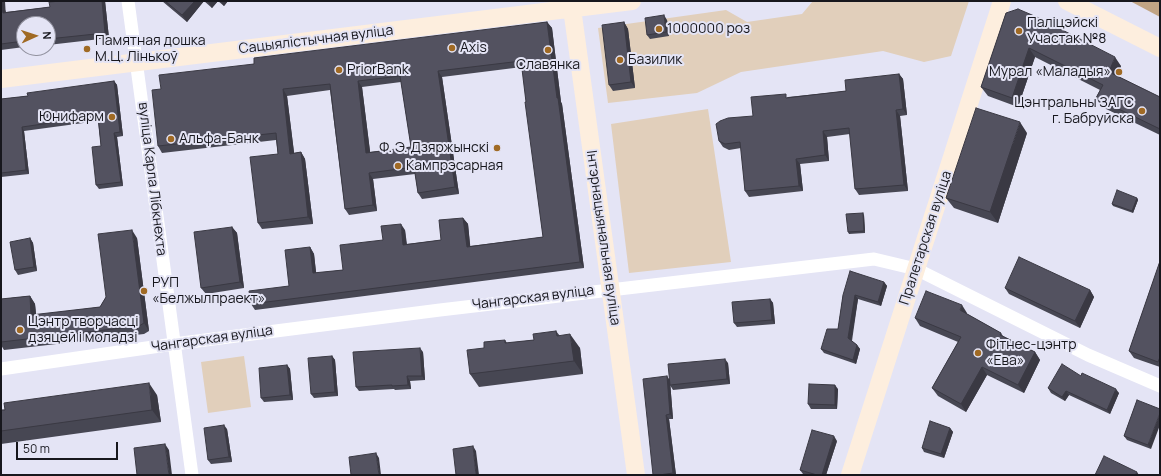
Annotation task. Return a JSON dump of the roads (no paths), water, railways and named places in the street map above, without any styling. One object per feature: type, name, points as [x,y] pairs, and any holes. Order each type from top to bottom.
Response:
[{"type":"street","name":"вуліца Карла Лібкнехта","points":[[128,1],[192,475]]},
{"type":"street","name":"Сацыялістычная вуліца","points":[[1,79],[571,4],[632,1]]},
{"type":"street","name":"Пралетарская вуліца","points":[[850,475],[1002,1]]},
{"type":"street","points":[[1067,1],[1160,48]]},
{"type":"street","name":"Інтэрнацыянальная вуліца","points":[[571,4],[636,475]]},
{"type":"street","name":"Чангарская вуліца","points":[[1,369],[174,344],[610,289],[874,259],[916,268],[1088,355],[1160,386]]},
{"type":"place","name":"1000000 роз","points":[[659,29]]},
{"type":"place","name":"Паліцэйскі Участак №8","points":[[1019,31]]},
{"type":"place","name":"Axis","points":[[452,48]]},
{"type":"place","name":"Памятная дошка М.Ц. Лінькоў","points":[[87,49]]},
{"type":"place","name":"Славянка","points":[[548,50]]},
{"type":"place","name":"Базилик","points":[[620,60]]},
{"type":"place","name":"PriorBank","points":[[339,70]]},
{"type":"place","name":"Мурал «Маладыя»","points":[[1119,72]]},
{"type":"place","name":"Цэнтральны ЗАГС г. Бабруйска","points":[[1142,111]]},
{"type":"place","name":"Юнифарм","points":[[112,117]]},
{"type":"place","name":"Альфа-Банк","points":[[171,139]]},
{"type":"place","name":"Ф. Э. Дзяржынскі","points":[[497,148]]},
{"type":"place","name":"Кампрэсарная","points":[[398,166]]},
{"type":"place","name":"РУП «Белжылпраект»","points":[[144,291]]},
{"type":"place","name":"Цэнтр творчасці дзяцей і моладзі","points":[[20,330]]},
{"type":"place","name":"Фітнес-цэнтр «Ева»","points":[[978,353]]}]
